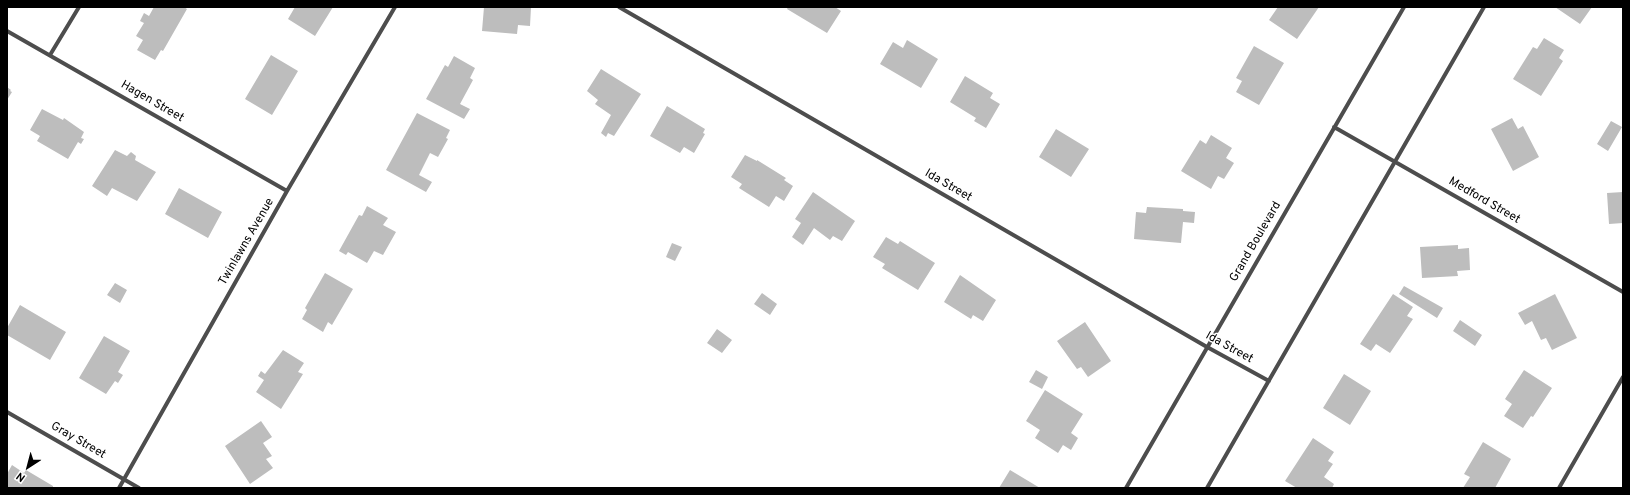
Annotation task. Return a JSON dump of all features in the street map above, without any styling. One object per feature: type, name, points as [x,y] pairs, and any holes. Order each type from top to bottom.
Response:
[{"type":"street","points":[[50,55],[79,7]]},
{"type":"street","name":"Twinlawns Avenue","points":[[119,488],[287,191],[395,7]]},
{"type":"street","name":"Ida Street","points":[[619,7],[1207,347],[1269,381]]},
{"type":"street","name":"Grand Boulevard","points":[[1126,488],[1404,7]]},
{"type":"street","points":[[1207,488],[1484,7]]},
{"type":"street","name":"Hagen Street","points":[[7,31],[287,191]]},
{"type":"street","name":"Medford Street","points":[[1334,127],[1623,292]]},
{"type":"street","points":[[1559,488],[1623,377]]},
{"type":"street","name":"Gray Street","points":[[7,412],[138,488]]},
{"type":"building","points":[[154,7],[184,7],[187,9],[163,51],[161,50],[155,60],[137,50],[143,40],[136,36],[144,23],[140,21],[144,13],[149,16]]},
{"type":"building","points":[[295,7],[333,7],[315,36],[288,19]]},
{"type":"building","points":[[484,7],[531,7],[530,26],[518,25],[517,34],[482,31]]},
{"type":"building","points":[[788,7],[835,7],[841,11],[827,33],[787,9]]},
{"type":"building","points":[[1278,7],[1319,7],[1297,39],[1269,20]]},
{"type":"building","points":[[1555,7],[1592,7],[1580,24]]},
{"type":"building","points":[[1544,38],[1564,50],[1559,58],[1563,61],[1541,96],[1513,79],[1533,47],[1537,49]]},
{"type":"building","points":[[907,40],[938,59],[921,88],[880,64],[893,42],[903,48]]},
{"type":"building","points":[[1254,46],[1284,63],[1259,105],[1236,92],[1242,81],[1236,78]]},
{"type":"building","points":[[271,55],[298,71],[272,115],[245,99]]},
{"type":"building","points":[[454,56],[475,68],[470,78],[473,80],[460,104],[470,109],[464,119],[426,99],[445,65],[448,67]]},
{"type":"building","points":[[601,69],[641,94],[614,136],[608,133],[606,137],[601,133],[611,115],[595,104],[598,100],[587,91]]},
{"type":"building","points":[[965,76],[993,93],[990,98],[1000,104],[986,128],[974,121],[976,118],[950,102]]},
{"type":"building","points":[[7,87],[12,92],[7,100]]},
{"type":"building","points":[[667,106],[705,129],[703,133],[705,134],[694,153],[684,147],[680,153],[650,136]]},
{"type":"building","points":[[42,109],[63,120],[64,118],[84,132],[81,138],[84,139],[81,144],[78,142],[68,159],[37,141],[40,136],[30,130]]},
{"type":"building","points":[[417,113],[450,130],[446,138],[448,139],[438,157],[430,153],[419,175],[432,182],[426,192],[386,170]]},
{"type":"building","points":[[1512,118],[1518,129],[1523,126],[1539,157],[1513,171],[1491,129]]},
{"type":"building","points":[[1611,121],[1622,127],[1608,151],[1597,144]]},
{"type":"building","points":[[1056,129],[1089,149],[1071,177],[1039,157]]},
{"type":"building","points":[[1211,135],[1232,148],[1226,158],[1234,163],[1224,179],[1218,176],[1211,189],[1181,171],[1200,140],[1206,144]]},
{"type":"building","points":[[115,150],[127,156],[131,152],[136,156],[135,160],[156,172],[137,201],[112,188],[107,196],[92,186]]},
{"type":"building","points":[[745,155],[757,160],[786,178],[784,180],[793,186],[784,201],[776,196],[769,207],[739,188],[742,184],[731,177]]},
{"type":"building","points":[[179,188],[222,212],[208,238],[165,214]]},
{"type":"building","points":[[813,192],[855,221],[842,241],[833,236],[830,240],[814,228],[803,245],[792,237],[801,223],[795,219]]},
{"type":"building","points":[[1623,192],[1623,223],[1609,224],[1607,193]]},
{"type":"building","points":[[367,206],[388,218],[383,225],[396,232],[383,255],[374,251],[367,263],[348,252],[346,255],[339,251],[359,215],[362,216]]},
{"type":"building","points":[[1147,207],[1183,209],[1183,211],[1195,212],[1194,223],[1183,222],[1181,243],[1134,239],[1136,212],[1146,213]]},
{"type":"building","points":[[886,237],[898,244],[900,241],[935,263],[918,290],[882,268],[885,264],[873,257]]},
{"type":"building","points":[[672,243],[682,247],[675,261],[666,257]]},
{"type":"building","points":[[1458,245],[1458,249],[1469,248],[1470,270],[1457,271],[1458,276],[1422,278],[1420,247]]},
{"type":"building","points":[[325,273],[353,289],[332,325],[328,322],[323,332],[302,319],[307,310],[305,308]]},
{"type":"building","points":[[960,275],[996,300],[983,321],[973,315],[971,319],[944,302]]},
{"type":"building","points":[[115,283],[127,290],[120,303],[107,295]]},
{"type":"building","points":[[1404,286],[1443,308],[1437,318],[1399,294]]},
{"type":"building","points":[[762,293],[777,304],[770,315],[754,304]]},
{"type":"building","points":[[1393,294],[1413,307],[1407,316],[1413,319],[1390,353],[1376,344],[1371,351],[1360,344]]},
{"type":"building","points":[[1555,294],[1577,338],[1552,350],[1546,338],[1541,340],[1532,321],[1525,325],[1518,313]]},
{"type":"building","points":[[20,305],[66,332],[50,360],[7,335],[7,328]]},
{"type":"building","points":[[1460,320],[1482,335],[1475,346],[1453,331]]},
{"type":"building","points":[[1085,322],[1111,361],[1088,377],[1081,367],[1077,369],[1057,341]]},
{"type":"building","points":[[717,329],[732,340],[722,353],[707,343]]},
{"type":"building","points":[[104,336],[130,351],[118,372],[123,375],[118,383],[115,381],[106,394],[79,378]]},
{"type":"building","points":[[283,350],[304,363],[298,372],[303,374],[281,409],[256,392],[264,380],[258,376],[261,371],[265,374]]},
{"type":"building","points":[[1036,370],[1048,377],[1042,389],[1029,382]]},
{"type":"building","points":[[1524,370],[1552,388],[1533,417],[1531,416],[1523,428],[1504,416],[1512,404],[1505,399]]},
{"type":"building","points":[[1344,374],[1371,391],[1350,425],[1323,408]]},
{"type":"building","points":[[1045,390],[1083,414],[1071,433],[1078,438],[1071,450],[1063,445],[1058,453],[1035,438],[1040,430],[1026,421]]},
{"type":"building","points":[[261,421],[272,437],[263,443],[272,456],[266,459],[273,468],[250,484],[225,446]]},
{"type":"building","points":[[1313,438],[1334,452],[1328,461],[1333,464],[1324,477],[1334,484],[1332,488],[1297,488],[1285,481]]},
{"type":"building","points":[[1483,442],[1511,459],[1495,488],[1463,488],[1470,477],[1464,474]]},
{"type":"building","points":[[12,465],[24,473],[26,470],[53,486],[53,488],[8,488],[7,474]]},
{"type":"building","points":[[1010,470],[1040,488],[999,488]]}]
